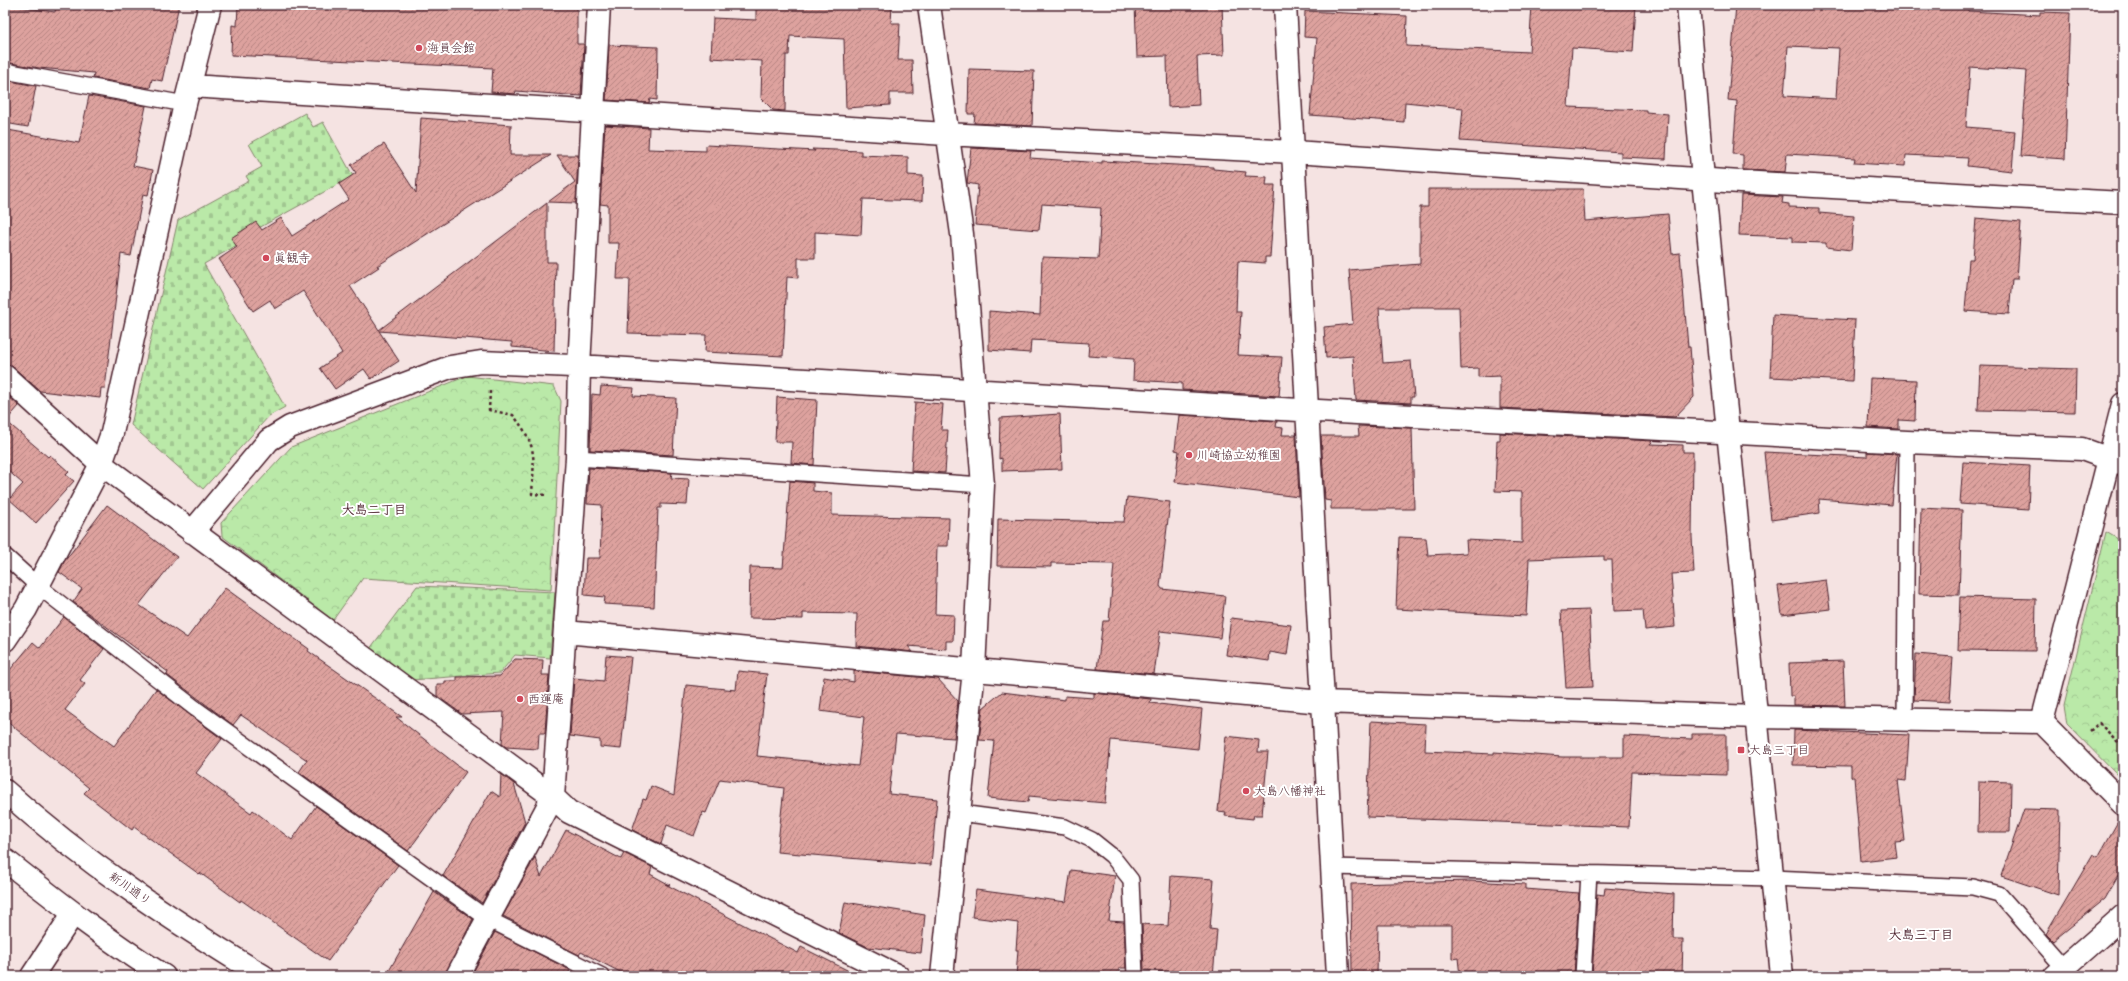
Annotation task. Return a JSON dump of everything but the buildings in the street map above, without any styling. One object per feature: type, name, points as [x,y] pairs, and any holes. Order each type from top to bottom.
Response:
[{"type":"street","points":[[5,640],[26,609],[38,586],[101,464],[112,433],[188,95],[210,5]]},
{"type":"street","points":[[457,976],[553,797],[577,458],[579,366],[599,5]]},
{"type":"street","points":[[929,5],[946,134],[962,234],[984,485],[974,670],[942,976]]},
{"type":"street","points":[[1285,5],[1338,976]]},
{"type":"street","points":[[1688,5],[1702,179],[1729,432],[1782,976]]},
{"type":"street","points":[[188,95],[593,112],[946,134],[1294,152],[1702,179],[2123,203]]},
{"type":"street","points":[[192,532],[269,440],[290,427],[450,367],[481,362],[579,366],[1306,410],[1907,442],[2082,449],[2116,461]]},
{"type":"street","points":[[5,376],[101,464],[553,797],[569,812],[898,976]]},
{"type":"street","points":[[2042,722],[2116,461],[2123,404]]},
{"type":"street","points":[[565,632],[1322,702],[1757,717],[2042,722],[2123,804]]},
{"type":"street","name":"新川通り","points":[[5,791],[29,812],[117,881],[206,941],[263,976]]},
{"type":"street","points":[[5,860],[120,949],[164,976]]},
{"type":"street","points":[[32,976],[73,914]]},
{"type":"street","points":[[2059,972],[2123,916]]},
{"type":"lane","points":[[5,71],[188,95]]},
{"type":"lane","points":[[1906,720],[1907,442]]},
{"type":"lane","points":[[577,458],[984,485]]},
{"type":"lane","points":[[5,556],[38,586],[196,709],[488,919],[602,976]]},
{"type":"lane","points":[[960,814],[1065,828],[1092,840],[1112,856],[1131,880],[1135,976]]},
{"type":"lane","points":[[1332,867],[1772,878],[1972,887],[1999,894],[2059,972]]},
{"type":"lane","points":[[1583,976],[1589,873]]},
{"type":"path","points":[[489,410],[513,415],[526,431],[534,454],[532,494],[551,495]]},
{"type":"green space","points":[[305,113],[313,127],[323,122],[353,176],[237,240],[239,244],[204,264],[285,407],[269,416],[203,489],[131,425],[178,220],[249,181],[246,176],[262,167],[249,144]]},
{"type":"green space","points":[[467,376],[554,386],[561,401],[551,590],[363,578],[333,620],[222,536],[221,523],[291,447]]},
{"type":"green space","points":[[2106,532],[2123,542],[2123,781],[2067,724],[2064,706]]},
{"type":"green space","points":[[417,586],[555,592],[550,658],[515,655],[500,673],[412,680],[369,650]]},
{"type":"place","name":"海員会館","points":[[419,48]]},
{"type":"place","name":"眞観寺","points":[[266,258]]},
{"type":"place","name":"川崎協立幼稚園","points":[[1189,455]]},
{"type":"place","name":"西運庵","points":[[520,699]]},
{"type":"place","name":"大島三丁目","points":[[1741,750]]},
{"type":"place","name":"大島八幡神社","points":[[1246,791]]},
{"type":"district","name":"大島二丁目","points":[[374,510]]},
{"type":"district","name":"大島三丁目","points":[[1921,935]]}]
